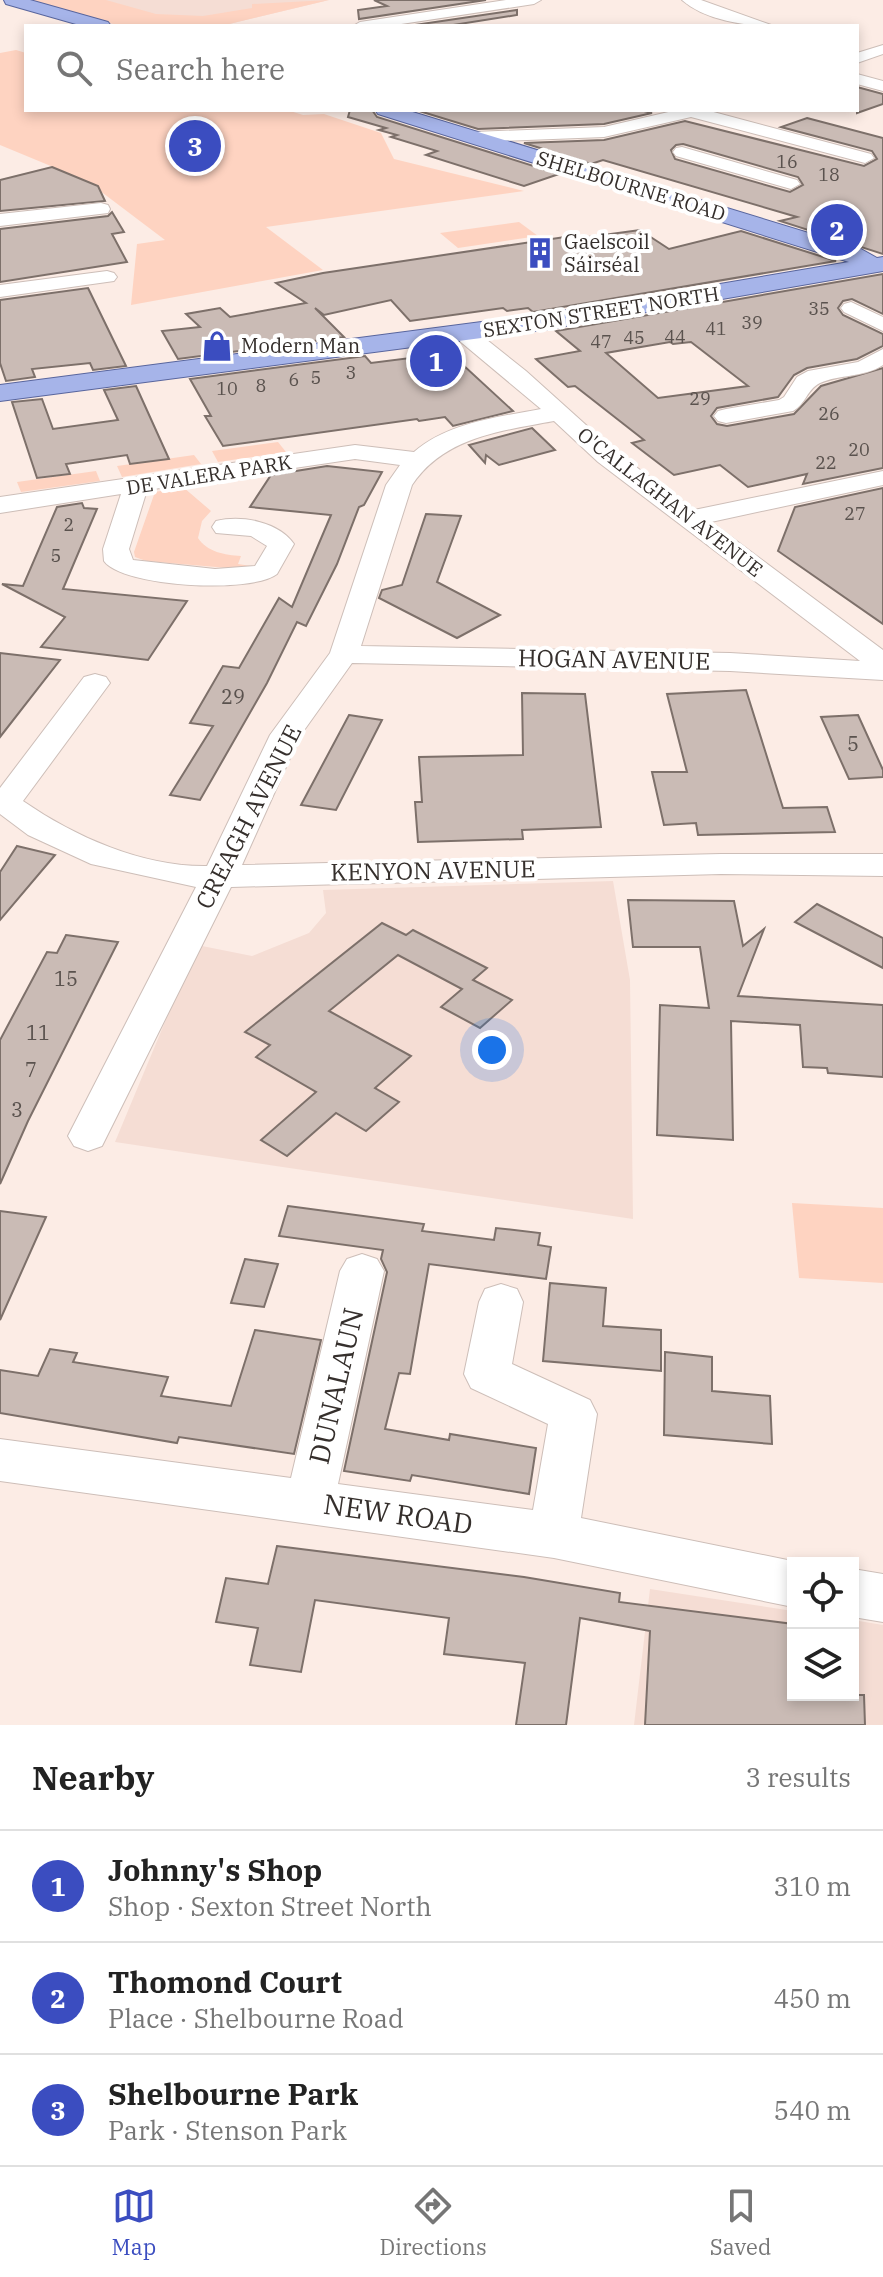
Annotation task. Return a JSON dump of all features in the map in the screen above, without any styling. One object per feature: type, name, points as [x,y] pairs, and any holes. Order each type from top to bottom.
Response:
[{"type":"main road","points":[[14,0],[95,24]]},
{"type":"main road","name":"SHELBOURNE ROAD","points":[[392,112],[852,254],[880,267]]},
{"type":"main road","name":"SEXTON STREET NORTH","points":[[0,393],[464,333],[880,267]]},
{"type":"street","points":[[0,5],[14,0]]},
{"type":"street","points":[[373,24],[534,0]]},
{"type":"street","points":[[689,0],[727,16],[759,24]]},
{"type":"street","points":[[859,48],[879,51]]},
{"type":"street","points":[[859,57],[879,51]]},
{"type":"street","points":[[474,137],[571,134],[636,127],[692,112]]},
{"type":"street","points":[[699,112],[865,158]]},
{"type":"street","points":[[747,126],[772,118]]},
{"type":"street","points":[[545,159],[549,151],[571,134]]},
{"type":"street","points":[[741,170],[813,144]]},
{"type":"street","points":[[682,152],[791,184]]},
{"type":"street","points":[[0,220],[101,209]]},
{"type":"street","points":[[0,291],[107,277]]},
{"type":"street","points":[[851,308],[883,325]]},
{"type":"street","name":"O'CALLAGHAN AVENUE","points":[[464,333],[607,457],[883,664]]},
{"type":"street","points":[[726,416],[785,406],[793,402],[805,382],[816,376],[865,367],[883,356]]},
{"type":"street","name":"CREAGH AVENUE","points":[[88,1136],[219,877],[285,735],[344,654],[399,485],[417,460],[433,448],[465,434],[559,413]]},
{"type":"street","name":"DE VALERA PARK","points":[[0,505],[355,452],[417,460]]},
{"type":"street","points":[[690,519],[883,478]]},
{"type":"street","points":[[136,487],[116,549],[117,561],[124,566],[239,578],[262,574],[269,568],[281,544],[257,529],[225,527]]},
{"type":"street","name":"HOGAN AVENUE","points":[[344,654],[730,662],[883,671]]},
{"type":"street","points":[[3,801],[95,683]]},
{"type":"street","name":"KENYON AVENUE","points":[[3,801],[40,828],[103,857],[187,877],[721,864],[883,865]]},
{"type":"street","name":"DUNALAUN","points":[[310,1502],[362,1271]]},
{"type":"street","points":[[501,1302],[487,1374],[573,1414],[554,1535]]},
{"type":"street","name":"NEW ROAD","points":[[0,1460],[554,1535],[787,1582]]},
{"type":"street","points":[[859,1594],[883,1598]]},
{"type":"shaded area","points":[[27,0],[329,0],[229,24],[109,24]]},
{"type":"shaded area","points":[[29,0],[106,0],[156,14],[203,16],[252,8],[252,4],[329,0],[229,24],[114,24]]},
{"type":"shaded area","points":[[16,50],[24,52],[24,112],[324,114],[381,133],[394,159],[524,191],[266,227],[323,270],[131,305],[137,244],[165,240],[87,181],[0,145],[0,53]]},
{"type":"shaded area","points":[[519,222],[538,236],[458,248],[440,233]]},
{"type":"shaded area","points":[[278,442],[286,452],[218,462],[212,451]]},
{"type":"shaded area","points":[[194,455],[201,464],[122,477],[117,466]]},
{"type":"shaded area","points":[[96,471],[100,481],[21,492],[17,482]]},
{"type":"shaded area","points":[[183,487],[211,511],[202,521],[198,538],[202,543],[217,552],[241,556],[238,564],[251,566],[239,569],[146,561],[135,557],[134,552],[155,492]]},
{"type":"shaded area","points":[[613,881],[630,980],[633,1219],[115,1142],[197,945],[252,956],[309,933],[326,913],[323,890]]},
{"type":"shaded area","points":[[792,1203],[883,1208],[883,1283],[799,1278]]},
{"type":"shaded area","points":[[650,1589],[787,1610],[787,1701],[859,1701],[859,1621],[883,1625],[883,1725],[634,1725]]},
{"type":"building","points":[[374,0],[486,0],[359,19],[358,10],[387,6]]},
{"type":"building","points":[[517,10],[517,15],[460,24],[422,24]]},
{"type":"building","points":[[859,88],[883,94],[883,104],[857,113]]},
{"type":"building","points":[[349,112],[373,112],[377,117],[559,174],[524,186],[426,155],[437,151],[391,137],[397,135],[379,130],[386,128],[348,117]]},
{"type":"building","points":[[423,112],[652,113],[604,124],[478,129]]},
{"type":"building","points":[[807,118],[883,138],[883,254],[780,221],[797,217],[603,160],[591,164],[524,143],[604,140],[685,121],[864,166],[877,159],[872,151],[781,127]],"holes":[[[683,144],[798,177],[803,185],[790,192],[675,159],[671,150]]]},
{"type":"building","points":[[52,167],[98,186],[105,201],[0,211],[0,180]]},
{"type":"building","points":[[112,212],[124,232],[112,234],[127,262],[0,282],[0,229],[108,216]]},
{"type":"building","points":[[640,230],[669,249],[741,231],[836,261],[533,312],[528,308],[507,311],[503,308],[410,321],[391,300],[324,315],[315,308],[344,337],[178,359],[162,331],[200,327],[186,314],[220,308],[230,317],[306,303],[276,283],[323,273],[578,235],[581,238]]},
{"type":"building","points":[[883,274],[883,314],[852,299],[843,301],[838,308],[843,315],[883,334],[883,346],[857,359],[807,368],[794,375],[778,397],[717,408],[711,416],[717,424],[727,426],[794,414],[821,386],[883,368],[883,468],[803,484],[807,474],[748,487],[720,465],[674,475],[632,443],[644,440],[575,386],[568,387],[536,359],[580,351],[556,331]],"holes":[[[691,342],[748,386],[658,398],[606,353]]]},
{"type":"building","points":[[88,288],[126,366],[93,370],[90,363],[32,369],[35,377],[6,381],[0,363],[0,300]]},
{"type":"building","points":[[450,353],[513,411],[453,426],[445,417],[417,419],[223,446],[205,416],[211,416],[190,379],[365,356],[371,363]]},
{"type":"building","points":[[136,386],[169,459],[130,464],[127,455],[66,464],[70,474],[37,478],[12,402],[42,399],[53,429],[118,420],[104,390]]},
{"type":"building","points":[[532,428],[555,450],[499,465],[486,455],[485,463],[469,445]]},
{"type":"building","points":[[327,466],[382,472],[364,505],[359,507],[337,564],[306,626],[297,622],[267,683],[200,800],[170,795],[213,726],[190,723],[223,666],[239,668],[279,598],[292,607],[331,515],[250,507],[271,475]]},
{"type":"building","points":[[883,488],[883,624],[778,551],[795,507]]},
{"type":"building","points":[[82,503],[84,508],[97,509],[63,589],[187,601],[148,660],[41,647],[65,617],[2,584],[23,586],[57,507]]},
{"type":"building","points":[[426,514],[461,516],[437,582],[500,615],[457,638],[379,598],[382,590],[402,585]]},
{"type":"building","points":[[0,653],[60,660],[0,737]]},
{"type":"building","points":[[746,690],[783,808],[827,807],[835,832],[698,835],[696,823],[664,825],[652,772],[687,772],[667,694]]},
{"type":"building","points":[[522,693],[585,694],[601,827],[522,830],[523,839],[418,842],[415,802],[422,802],[419,757],[523,755]]},
{"type":"building","points":[[349,715],[382,720],[336,810],[301,805]]},
{"type":"building","points":[[858,715],[883,770],[883,777],[849,779],[821,717]]},
{"type":"building","points":[[17,846],[55,855],[0,920],[0,872]]},
{"type":"building","points":[[628,900],[734,901],[743,946],[764,929],[738,996],[883,1005],[883,1077],[828,1073],[827,1068],[803,1067],[800,1025],[731,1021],[733,1140],[657,1135],[660,1005],[709,1008],[700,947],[633,947]]},
{"type":"building","points":[[817,904],[883,938],[883,968],[795,922]]},
{"type":"building","points":[[382,923],[406,935],[413,930],[487,968],[473,980],[512,1000],[480,1028],[441,1007],[462,989],[398,955],[329,1011],[411,1056],[375,1088],[399,1102],[366,1131],[336,1113],[287,1156],[261,1140],[316,1092],[256,1057],[270,1045],[245,1032]]},
{"type":"building","points":[[66,935],[118,942],[28,1121],[0,1184],[0,1040],[47,952],[57,953]]},
{"type":"building","points":[[288,1206],[424,1224],[422,1231],[494,1240],[496,1228],[540,1233],[538,1245],[551,1247],[546,1279],[429,1264],[410,1374],[399,1373],[385,1429],[449,1440],[450,1434],[536,1448],[529,1494],[412,1475],[410,1481],[344,1471],[387,1272],[381,1259],[383,1250],[279,1236]]},
{"type":"building","points":[[0,1211],[46,1217],[0,1320]]},
{"type":"building","points":[[245,1259],[278,1264],[264,1307],[231,1303]]},
{"type":"building","points":[[550,1283],[606,1288],[603,1326],[661,1330],[661,1371],[543,1361]]},
{"type":"building","points":[[255,1330],[321,1340],[294,1454],[179,1437],[177,1443],[0,1413],[0,1370],[38,1376],[50,1349],[77,1353],[73,1362],[168,1377],[161,1396],[231,1406]]},
{"type":"building","points":[[665,1352],[712,1357],[712,1391],[770,1396],[772,1444],[664,1435]]},
{"type":"building","points":[[277,1546],[524,1577],[620,1593],[619,1602],[787,1623],[787,1701],[859,1701],[859,1695],[864,1695],[865,1725],[645,1725],[650,1631],[580,1618],[566,1725],[516,1725],[525,1663],[444,1654],[449,1618],[315,1600],[301,1672],[250,1665],[258,1628],[216,1622],[226,1578],[268,1584]]},
{"type":"place","name":"Shelbourne Park","points":[[195,146]]},
{"type":"place","name":"Thomond Court","points":[[837,230]]},
{"type":"place","name":"Gaelscoil Sáirséal","points":[[540,253]]},
{"type":"place","name":"Modern Man","points":[[217,346]]},
{"type":"place","name":"Johnny's Shop","points":[[436,361]]}]
